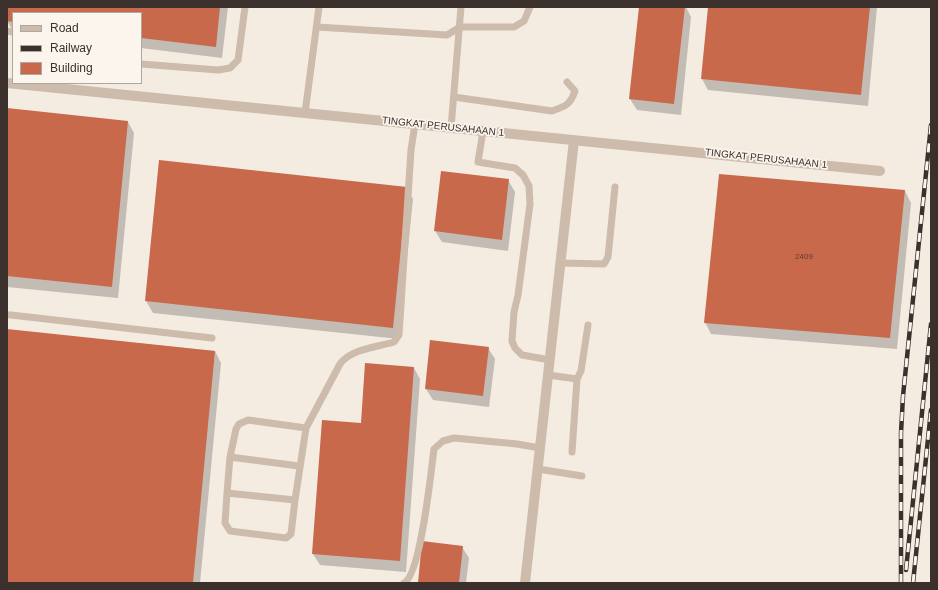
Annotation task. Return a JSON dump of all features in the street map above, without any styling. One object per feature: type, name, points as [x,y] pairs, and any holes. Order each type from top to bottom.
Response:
[{"type":"street","name":"TINGKAT PERUSAHAAN 1","points":[[25,84],[61,86],[305,113],[880,171]]},
{"type":"street","points":[[526,583],[574,140]]},
{"type":"lane","points":[[142,64],[218,70],[230,68],[238,60],[245,7]]},
{"type":"lane","points":[[305,113],[319,7]]},
{"type":"lane","points":[[451,128],[461,7]]},
{"type":"lane","points":[[317,27],[447,35],[460,27],[514,27],[524,21],[530,7]]},
{"type":"lane","points":[[454,97],[552,111],[563,107],[571,101],[575,91],[567,82]]},
{"type":"lane","points":[[306,428],[248,420],[243,421],[236,429],[230,457],[225,523],[230,531],[286,538],[291,534],[299,466],[306,428],[344,358],[351,354],[394,342],[399,335],[411,150],[415,124]]},
{"type":"lane","points":[[483,131],[478,162],[514,168],[523,175],[529,186],[530,204],[518,294],[514,312],[512,341],[515,348],[522,355],[550,360]]},
{"type":"lane","points":[[560,263],[604,264],[608,257],[615,187]]},
{"type":"lane","points":[[7,315],[212,338]]},
{"type":"lane","points":[[572,452],[577,380],[581,371],[588,325]]},
{"type":"lane","points":[[548,375],[577,380]]},
{"type":"lane","points":[[404,583],[407,582],[412,570],[424,529],[434,449],[443,441],[454,438],[517,444],[540,448]]},
{"type":"lane","points":[[230,457],[299,466]]},
{"type":"lane","points":[[538,469],[582,476]]},
{"type":"lane","points":[[227,493],[295,500]]},
{"type":"building","points":[[8,7],[220,7],[216,47],[142,38],[142,12],[12,12],[12,22],[7,21]]},
{"type":"building","points":[[639,7],[685,7],[674,104],[629,99]]},
{"type":"building","points":[[708,7],[870,7],[861,95],[701,79]]},
{"type":"building","points":[[7,108],[128,121],[112,287],[7,276]]},
{"type":"building","points":[[159,160],[407,187],[393,328],[145,301]]},
{"type":"building","points":[[441,171],[509,179],[502,240],[434,231]]},
{"type":"building","points":[[719,174],[905,190],[890,338],[704,323]]},
{"type":"building","points":[[7,329],[215,351],[193,583],[7,583]]},
{"type":"building","points":[[430,340],[489,347],[483,396],[425,389]]},
{"type":"building","points":[[365,363],[414,367],[400,561],[312,554],[322,420],[361,423]]},
{"type":"building","points":[[422,541],[463,546],[459,583],[418,583]]},
{"type":"railway","points":[[901,583],[901,433],[903,396],[931,125]]},
{"type":"railway","points":[[906,570],[931,324]]},
{"type":"railway","points":[[913,583],[931,410]]}]
